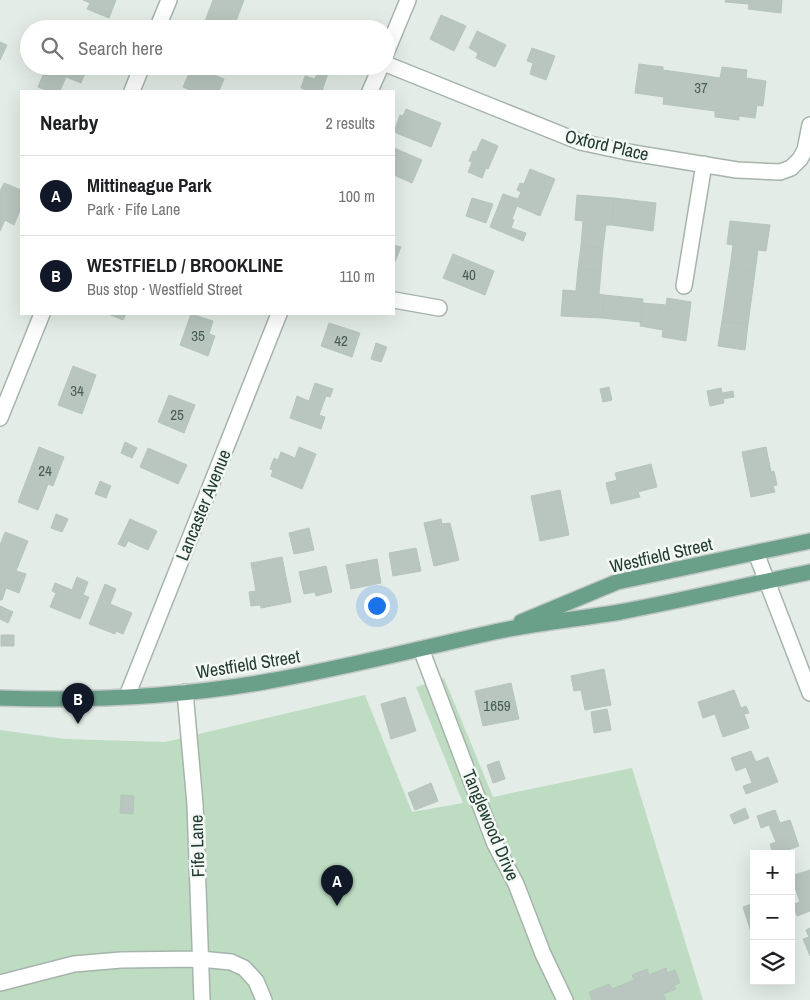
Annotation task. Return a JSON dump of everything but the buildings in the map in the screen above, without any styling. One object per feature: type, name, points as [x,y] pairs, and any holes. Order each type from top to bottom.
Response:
[{"type":"main road","name":"Westfield Street","points":[[496,632],[617,582],[810,541]]},
{"type":"main road","name":"Westfield Street","points":[[0,698],[49,699],[185,692],[288,678],[496,632],[622,612],[810,572]]},
{"type":"street","points":[[161,20],[169,0]]},
{"type":"street","points":[[395,31],[408,0]]},
{"type":"street","name":"Oxford Place","points":[[395,68],[580,142],[602,148],[737,170],[780,172],[791,168],[800,159],[805,150],[810,125]]},
{"type":"street","points":[[132,90],[138,75]]},
{"type":"street","points":[[370,90],[377,75]]},
{"type":"street","points":[[684,286],[704,164]]},
{"type":"street","points":[[395,300],[439,308]]},
{"type":"street","points":[[0,418],[42,315]]},
{"type":"street","name":"Lancaster Avenue","points":[[127,696],[279,315]]},
{"type":"street","points":[[756,553],[810,693]]},
{"type":"street","name":"Tanglewood Drive","points":[[421,649],[495,844],[516,884],[542,954],[565,1000]]},
{"type":"street","name":"Fife Lane","points":[[185,692],[195,804],[202,1000]]},
{"type":"street","points":[[0,982],[74,964],[121,960],[200,959],[231,962],[244,968],[256,981],[264,1000]]},
{"type":"green space","points":[[444,678],[493,797],[632,768],[703,1000],[0,1000],[0,730],[65,739],[165,742],[365,695],[412,812],[463,803],[416,687]]},
{"type":"place","name":"WESTFIELD / BROOKLINE","points":[[78,724]]},
{"type":"place","name":"Mittineague Park","points":[[337,906]]}]
